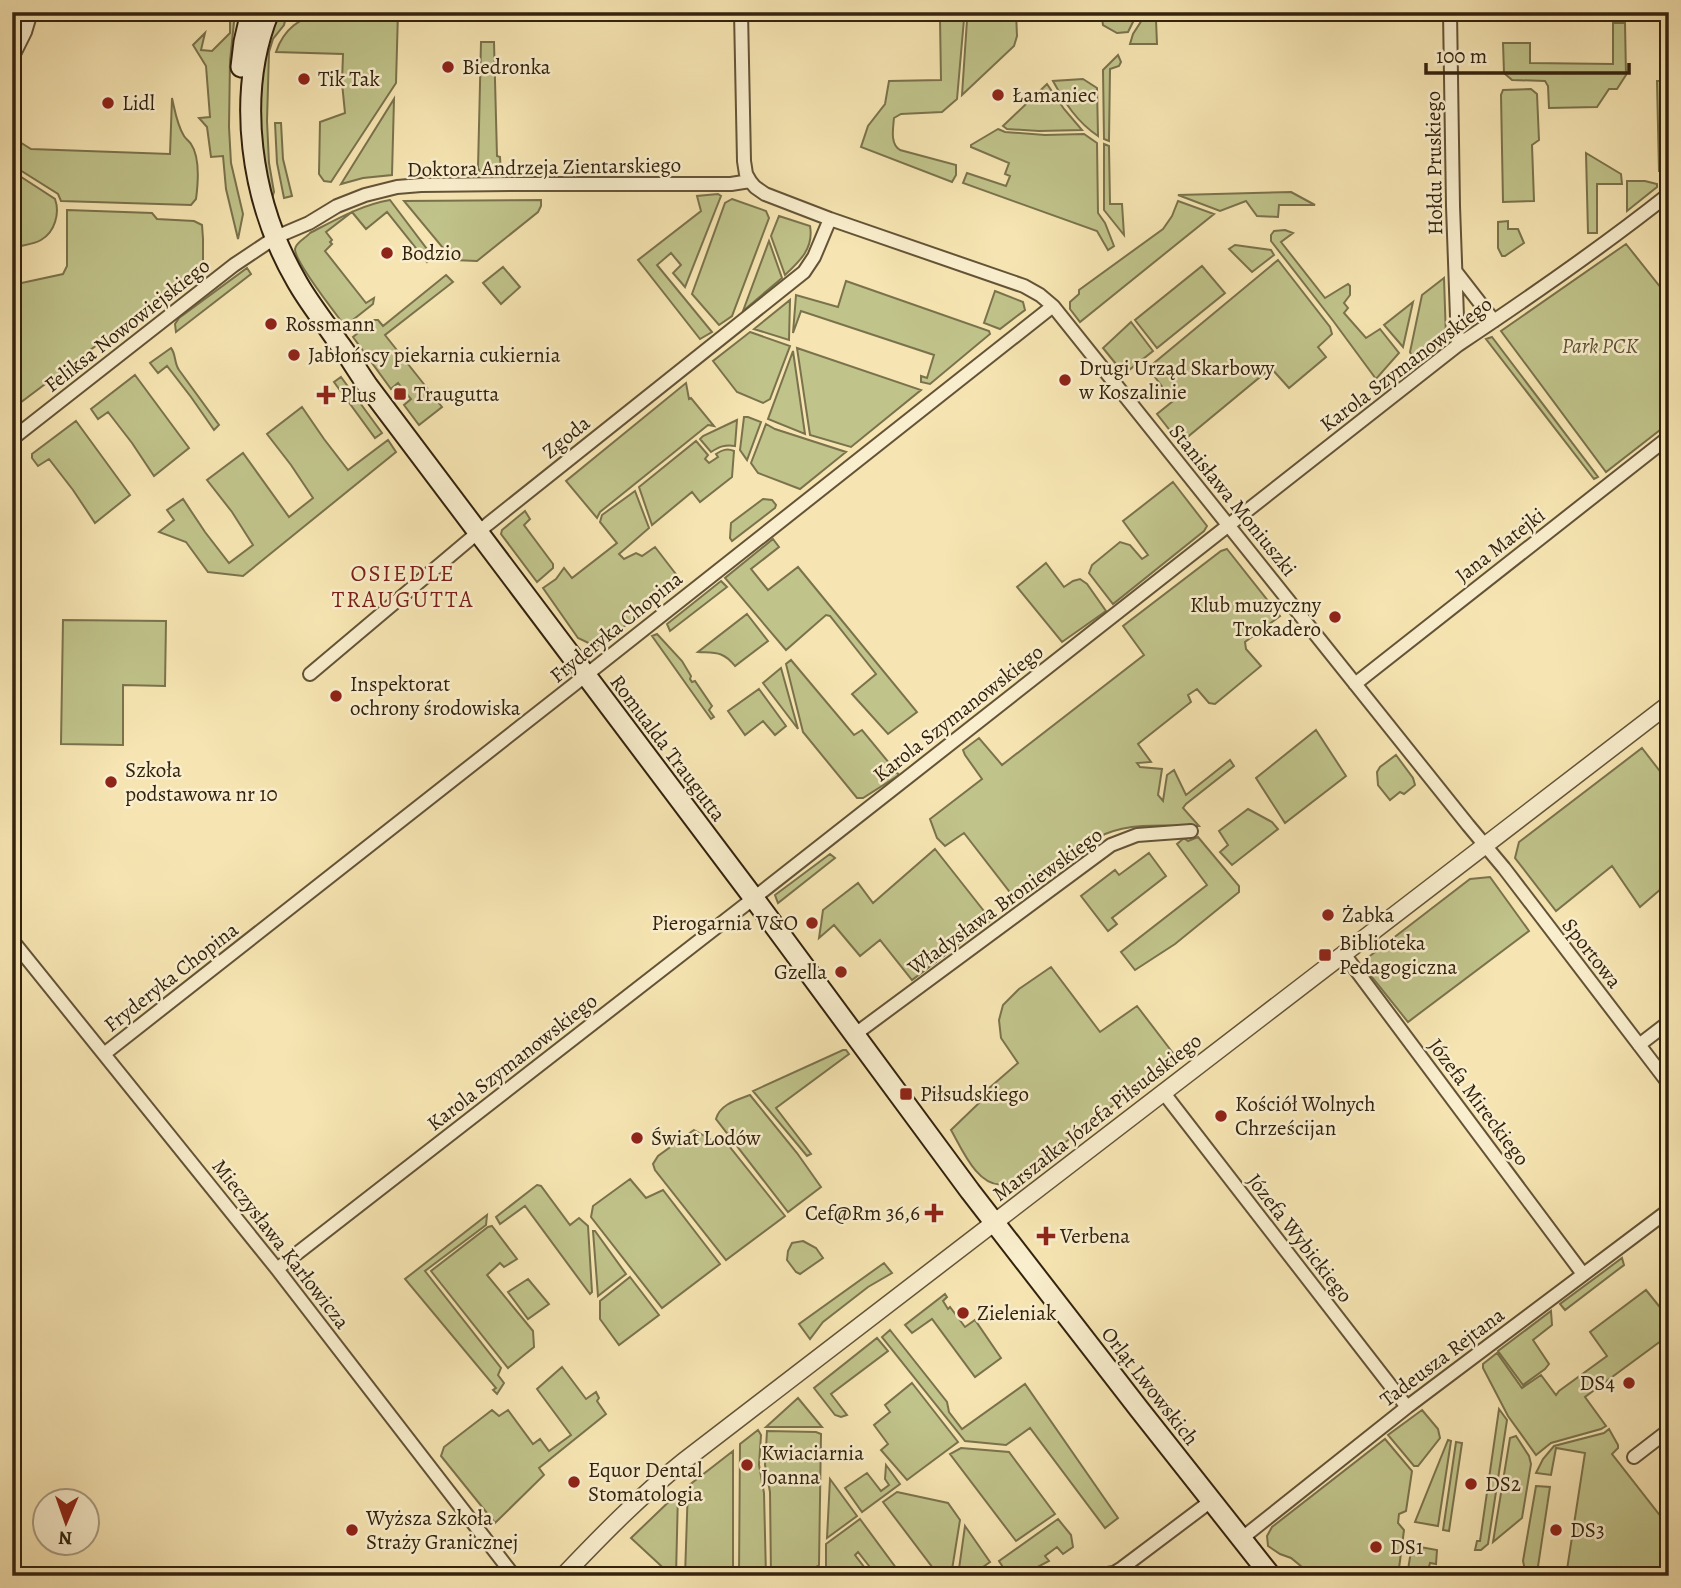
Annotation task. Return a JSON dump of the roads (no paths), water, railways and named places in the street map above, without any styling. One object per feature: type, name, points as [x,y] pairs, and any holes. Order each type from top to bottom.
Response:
[{"type":"main road","name":"Romualda Traugutta","points":[[251,12],[244,42],[240,94],[250,193],[289,281],[307,299],[368,386],[995,1222]]},
{"type":"main road","name":"Romualda Traugutta","points":[[269,12],[255,57],[251,84],[251,115],[254,156],[272,241]]},
{"type":"main road","name":"Orląt Lwowskich","points":[[995,1222],[1271,1576]]},
{"type":"street","points":[[12,58],[31,12]]},
{"type":"street","points":[[741,12],[744,161],[750,181]]},
{"type":"street","name":"Hołdu Pruskiego","points":[[1450,12],[1452,206],[1458,345]]},
{"type":"street","name":"Doktora Andrzeja Zientarskiego","points":[[272,241],[337,206],[397,187],[731,184],[750,181]]},
{"type":"street","name":"Stanisława Moniuszki","points":[[750,181],[765,194],[830,219],[1024,286],[1053,306],[1485,846]]},
{"type":"street","name":"Karola Szymanowskiego","points":[[277,1269],[1458,345],[1615,237],[1669,194]]},
{"type":"street","name":"Zgoda","points":[[310,674],[479,532],[804,272],[814,257],[830,219]]},
{"type":"street","name":"Feliksa Nowowiejskiego","points":[[12,439],[234,265],[272,241]]},
{"type":"street","points":[[1456,272],[1494,321]]},
{"type":"street","name":"Fryderyka Chopina","points":[[104,1054],[1053,306]]},
{"type":"street","name":"Jana Matejki","points":[[1355,684],[1669,437]]},
{"type":"street","name":"Marszałka Józefa Piłsudskiego","points":[[563,1576],[622,1515],[671,1471],[1669,704]]},
{"type":"street","name":"Władysława Broniewskiego","points":[[854,1035],[1111,845],[1138,835],[1191,831]]},
{"type":"street","name":"Sportowa","points":[[1485,846],[1669,1084]]},
{"type":"street","name":"Mieczysława Karłowicza","points":[[12,940],[277,1269],[514,1576]]},
{"type":"street","name":"Józefa Mireckiego","points":[[1344,954],[1583,1274]]},
{"type":"street","points":[[1639,1045],[1669,1022]]},
{"type":"street","name":"Józefa Wybickiego","points":[[1163,1092],[1406,1407]]},
{"type":"street","name":"Tadeusza Rejtana","points":[[1241,1539],[1406,1407],[1669,1210]]},
{"type":"street","points":[[1634,1457],[1669,1430]]},
{"type":"street","points":[[1095,1576],[1114,1573],[1122,1568],[1211,1501]]},
{"type":"place","name":"Biedronka","points":[[448,67]]},
{"type":"place","name":"Tik Tak","points":[[304,79]]},
{"type":"place","name":"Łamaniec","points":[[998,95]]},
{"type":"place","name":"Lidl","points":[[108,103]]},
{"type":"place","name":"Bodzio","points":[[387,253]]},
{"type":"place","name":"Rossmann","points":[[271,324]]},
{"type":"place","name":"Jabłońscy piekarnia cukiernia","points":[[294,355]]},
{"type":"place","name":"Drugi Urząd Skarbowy w Koszalinie","points":[[1065,380]]},
{"type":"place","name":"Traugutta","points":[[400,394]]},
{"type":"place","name":"Plus","points":[[326,395]]},
{"type":"place","name":"Klub muzyczny Trokadero","points":[[1335,617]]},
{"type":"place","name":"Inspektorat ochrony środowiska","points":[[336,696]]},
{"type":"place","name":"Szkoła podstawowa nr 10","points":[[111,782]]},
{"type":"place","name":"Żabka","points":[[1328,915]]},
{"type":"place","name":"Pierogarnia V&O","points":[[812,923]]},
{"type":"place","name":"Biblioteka Pedagogiczna","points":[[1325,955]]},
{"type":"place","name":"Gzella","points":[[841,972]]},
{"type":"place","name":"Piłsudskiego","points":[[906,1094]]},
{"type":"place","name":"Kościół Wolnych Chrześcijan","points":[[1221,1116]]},
{"type":"place","name":"Świat Lodów","points":[[637,1138]]},
{"type":"place","name":"Cef@Rm 36,6","points":[[934,1213]]},
{"type":"place","name":"Verbena","points":[[1046,1236]]},
{"type":"place","name":"Zieleniak","points":[[963,1313]]},
{"type":"place","name":"DS4","points":[[1629,1383]]},
{"type":"place","name":"Kwiaciarnia Joanna","points":[[747,1465]]},
{"type":"place","name":"Equor Dental Stomatologia","points":[[574,1482]]},
{"type":"place","name":"DS2","points":[[1471,1484]]},
{"type":"place","name":"Wyższa Szkoła Straży Granicznej","points":[[352,1530]]},
{"type":"place","name":"DS3","points":[[1556,1530]]},
{"type":"place","name":"DS1","points":[[1376,1547]]},
{"type":"district","name":"OSIEDLE TRAUGUTTA","points":[[403,586]]},
{"type":"park label","name":"Park PCK","points":[[1600,346]]}]
